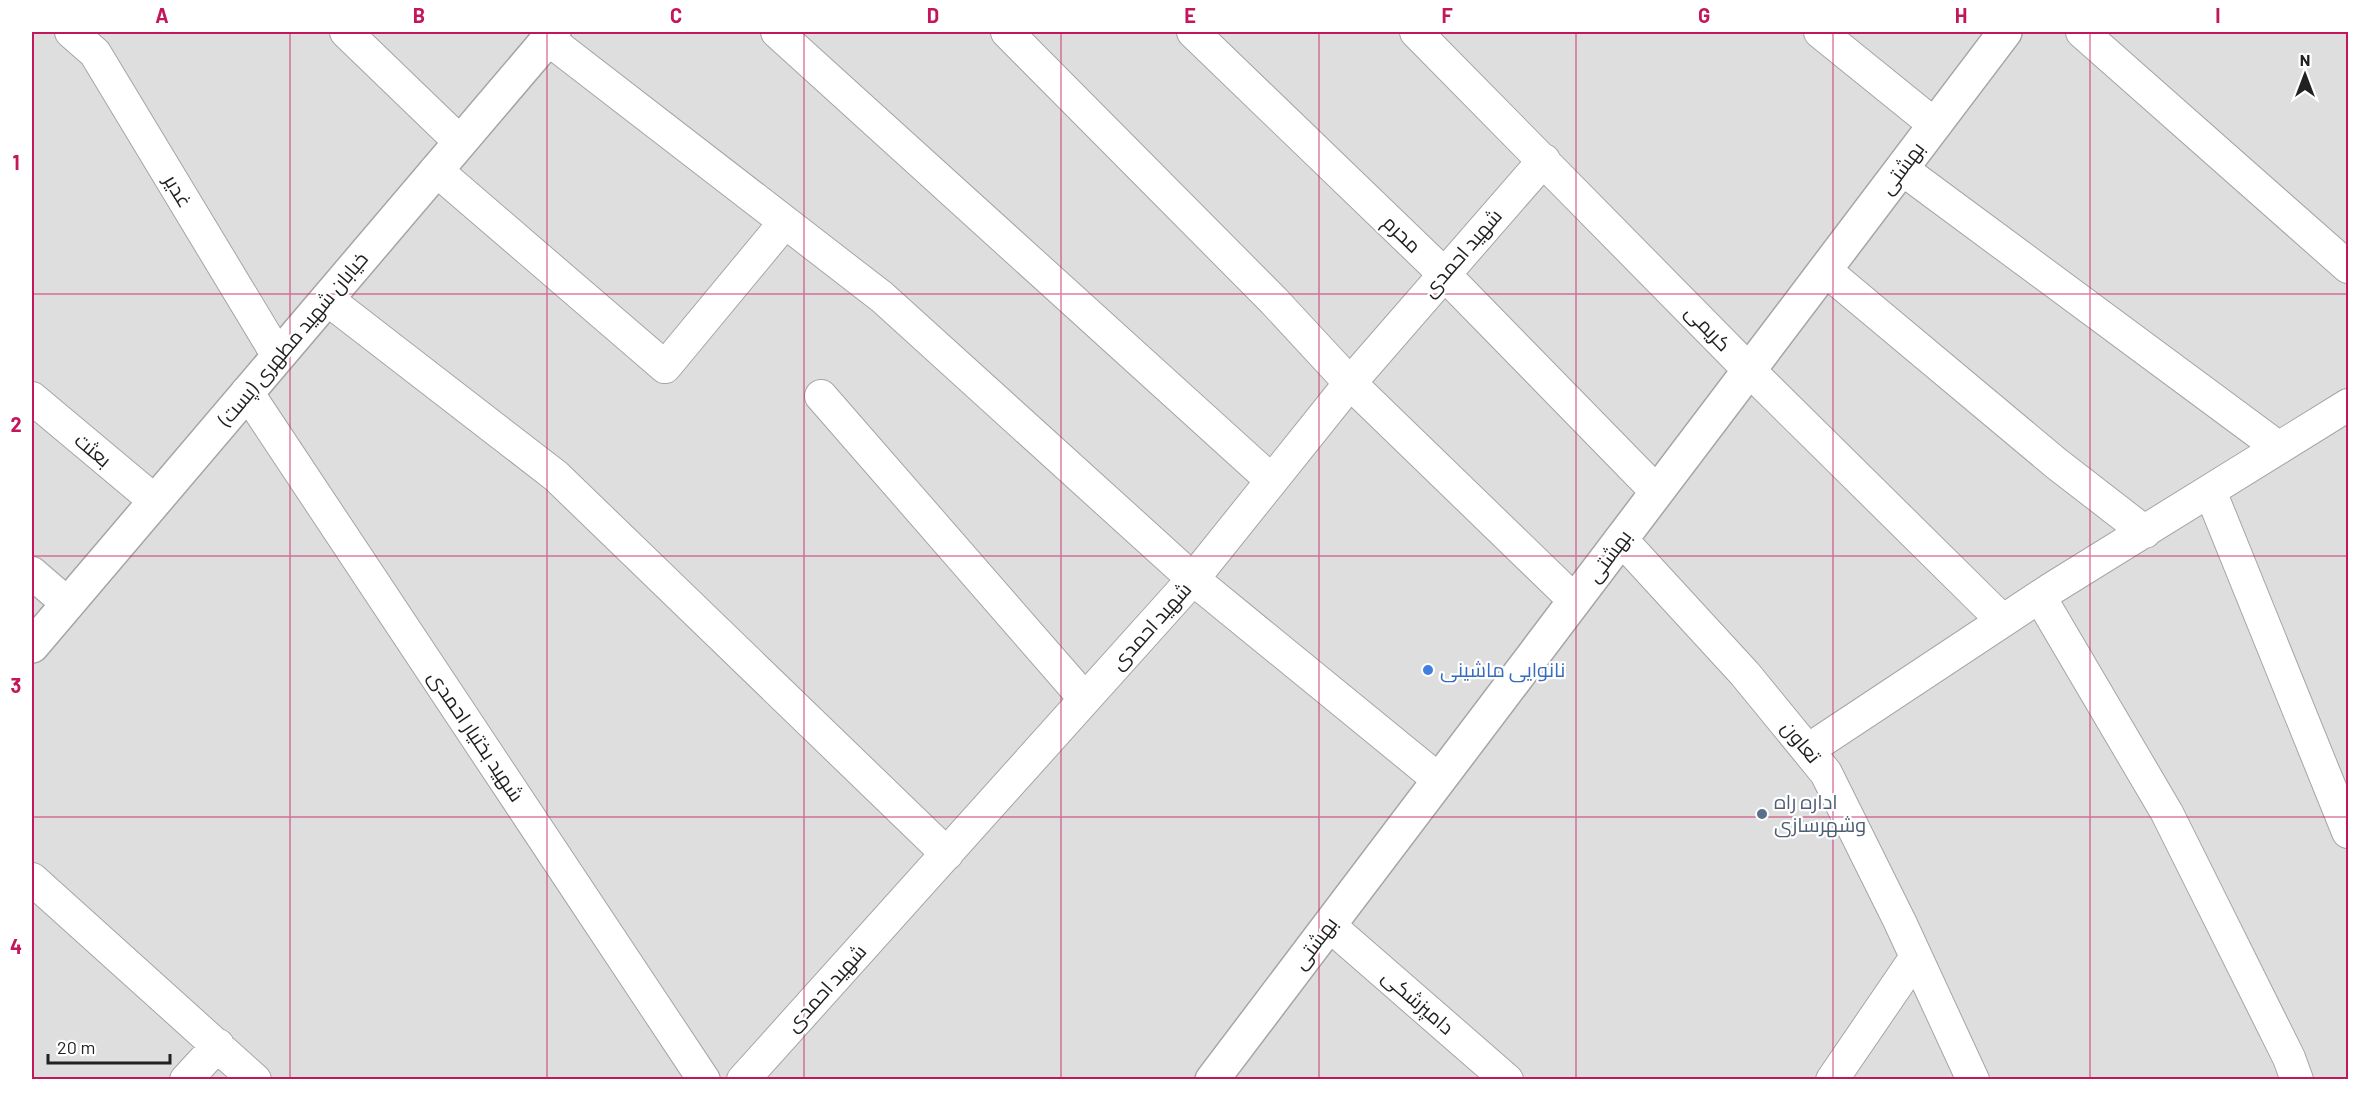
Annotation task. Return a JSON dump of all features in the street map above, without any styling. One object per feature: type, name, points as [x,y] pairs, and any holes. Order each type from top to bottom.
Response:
[{"type":"street","name":"غدیر","points":[[71,32],[94,53],[278,356]]},
{"type":"street","points":[[346,32],[460,142]]},
{"type":"street","points":[[777,32],[1271,480]]},
{"type":"street","points":[[1007,32],[1274,301],[1350,383],[1574,600]]},
{"type":"street","name":"محرم","points":[[1193,32],[1444,274],[1657,492]]},
{"type":"street","name":"کریمی","points":[[1416,32],[1749,370],[2003,621]]},
{"type":"street","points":[[1820,32],[1935,125]]},
{"type":"street","name":"بهشتی","points":[[1212,1080],[2005,32]]},
{"type":"street","points":[[2082,32],[2349,267]]},
{"type":"street","name":"خیابان شهید مطهری (پست)","points":[[32,646],[551,35]]},
{"type":"street","points":[[551,35],[882,297],[1193,579],[1439,780]]},
{"type":"street","name":"شهید احمدی","points":[[743,1080],[1193,579],[1350,383],[1544,160]]},
{"type":"street","points":[[1902,169],[2279,448]]},
{"type":"street","points":[[436,170],[665,367],[785,222]]},
{"type":"street","points":[[1825,270],[2057,464],[2145,532]]},
{"type":"street","points":[[327,299],[556,476],[947,854]]},
{"type":"street","name":"شهید بختیار احمدی","points":[[247,392],[704,1080]]},
{"type":"street","points":[[821,396],[1085,699]]},
{"type":"street","name":"بعثت","points":[[32,398],[155,501]]},
{"type":"street","points":[[1808,750],[2040,597],[2349,405]]},
{"type":"street","points":[[2210,491],[2349,832]]},
{"type":"street","name":"تعاون","points":[[1621,539],[1745,674],[1826,773],[1973,1080]]},
{"type":"street","points":[[32,573],[68,604]]},
{"type":"street","points":[[2040,597],[2167,813],[2289,1058],[2297,1080]]},
{"type":"street","points":[[32,879],[255,1080]]},
{"type":"street","name":"دامپزشکی","points":[[1329,925],[1507,1080]]},
{"type":"street","points":[[1832,1080],[1916,957]]},
{"type":"street","points":[[186,1080],[218,1045]]},
{"type":"shaded area","points":[[32,32],[2348,32],[2348,1079],[32,1079]]},
{"type":"place","name":"نانوایی ماشینی","points":[[1428,670]]},
{"type":"place","name":"اداره راه وشهرسازی","points":[[1762,814]]}]
